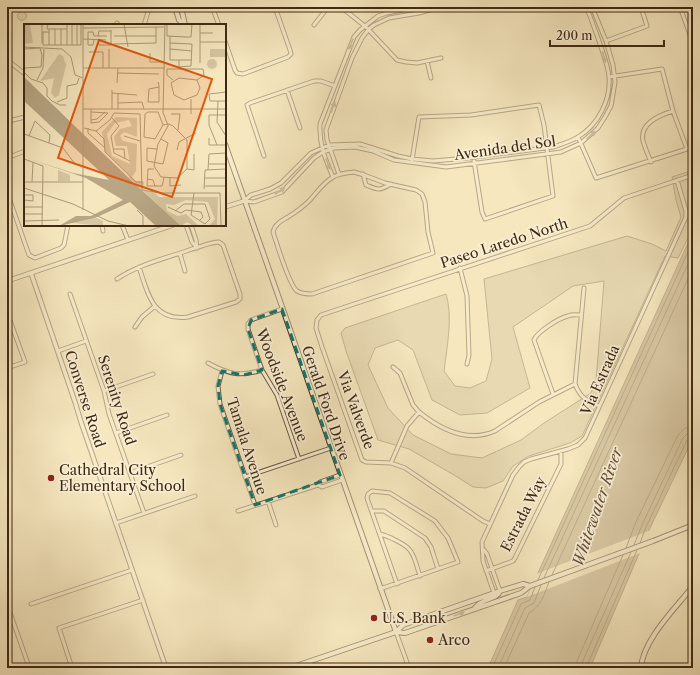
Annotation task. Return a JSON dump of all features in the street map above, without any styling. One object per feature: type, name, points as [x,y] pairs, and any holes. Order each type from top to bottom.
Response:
[{"type":"main road","points":[[174,7],[179,20],[183,24]]},
{"type":"main road","points":[[181,7],[184,24]]},
{"type":"main road","name":"Gerald Ford Drive","points":[[226,147],[330,448],[396,632]]},
{"type":"main road","points":[[290,668],[396,632],[405,633],[521,593],[530,586],[693,525]]},
{"type":"main road","points":[[396,632],[403,625],[494,593],[522,584],[530,586]]},
{"type":"main road","points":[[641,668],[645,652],[653,635],[693,586]]},
{"type":"main road","points":[[475,609],[481,602],[497,596],[500,591]]},
{"type":"street","points":[[212,7],[219,24]]},
{"type":"street","points":[[226,46],[227,52],[237,74],[243,74],[288,57],[290,50],[275,7]]},
{"type":"street","points":[[314,24],[328,7]]},
{"type":"street","points":[[342,7],[368,29],[398,60],[406,62],[427,61],[441,58]]},
{"type":"street","points":[[333,177],[321,148],[319,136],[320,124],[354,37],[364,26],[378,16],[419,7]]},
{"type":"street","points":[[339,174],[330,149],[326,130],[328,120],[352,58],[362,38],[368,29],[389,18],[418,13],[440,7]]},
{"type":"street","name":"Avenida del Sol","points":[[244,201],[254,202],[282,192],[303,169],[323,152],[330,149],[355,147],[374,151],[394,160],[445,161],[546,148],[567,143],[578,137],[587,131],[600,114],[608,95],[609,77],[604,57],[586,7]]},
{"type":"street","name":"Avenida del Sol","points":[[244,201],[251,195],[270,189],[280,183],[307,156],[329,145],[360,144],[412,161],[446,167],[560,152],[581,143],[598,128],[608,112],[614,95],[615,76],[613,65],[606,41],[592,7]]},
{"type":"street","points":[[606,41],[647,26],[641,7]]},
{"type":"street","points":[[680,7],[693,43]]},
{"type":"street","points":[[144,24],[149,9]]},
{"type":"street","points":[[7,60],[24,73]]},
{"type":"street","points":[[427,61],[431,78]]},
{"type":"street","points":[[578,137],[596,178],[651,162],[688,149],[673,111],[662,69],[609,77]]},
{"type":"street","points":[[264,156],[247,105],[314,80],[335,86]]},
{"type":"street","points":[[287,90],[300,128]]},
{"type":"street","points":[[412,161],[419,117],[471,115],[539,105],[544,125],[553,196],[517,210],[485,220],[482,212],[473,158]]},
{"type":"street","points":[[651,162],[643,139],[644,131],[651,120],[673,111]]},
{"type":"street","points":[[13,120],[24,117]]},
{"type":"street","points":[[7,158],[24,152]]},
{"type":"street","points":[[354,172],[363,174],[391,184],[416,190],[422,194],[425,202],[428,232],[433,253],[312,294],[305,294],[296,291],[291,282],[273,232],[274,227],[310,200],[322,185],[333,177],[339,174],[354,172]]},
{"type":"street","points":[[363,174],[366,185],[378,190],[391,184]]},
{"type":"street","name":"Paseo Laredo North","points":[[317,320],[321,315],[590,226],[624,198],[693,175]]},
{"type":"street","name":"Via Estrada","points":[[494,593],[483,561],[482,542],[513,475],[519,467],[531,459],[578,445],[585,438],[686,217],[686,211],[677,180]]},
{"type":"street","points":[[7,192],[31,257],[34,258],[62,248],[68,226]]},
{"type":"street","points":[[226,208],[244,201]]},
{"type":"street","points":[[102,226],[103,231]]},
{"type":"street","points":[[122,226],[128,240]]},
{"type":"street","points":[[7,281],[170,226]]},
{"type":"street","points":[[186,226],[192,242],[196,248]]},
{"type":"street","points":[[191,226],[196,240],[196,248]]},
{"type":"street","points":[[117,279],[128,272],[139,268],[214,242],[219,242],[223,245],[240,294],[240,299],[236,302],[188,317],[181,318],[168,316],[155,306],[149,295],[139,268]]},
{"type":"street","points":[[180,254],[185,271]]},
{"type":"street","points":[[460,268],[467,296],[469,355],[467,364]]},
{"type":"street","name":"Converse Road","points":[[31,273],[75,402],[80,422],[166,668]]},
{"type":"street","points":[[584,288],[575,384],[579,394],[585,399],[599,406]]},
{"type":"street","name":"Serenity Road","points":[[70,294],[144,513]]},
{"type":"street","points":[[135,327],[142,316],[155,306]]},
{"type":"street","name":"Woodside Avenue","points":[[282,309],[251,320],[248,324],[248,329],[262,370],[277,395],[299,459]]},
{"type":"street","points":[[7,312],[24,362],[7,368]]},
{"type":"street","points":[[553,394],[534,340],[541,332],[567,316],[581,316]]},
{"type":"street","name":"Via Valverde","points":[[317,320],[316,328],[322,348],[362,460],[366,462],[391,463],[405,468],[471,514],[490,524]]},
{"type":"street","points":[[58,351],[86,341]]},
{"type":"street","points":[[208,363],[222,371],[244,375],[262,370]]},
{"type":"street","points":[[393,367],[400,373],[413,405],[419,412],[428,419],[454,432],[466,436],[488,434],[521,412],[553,394],[575,384]]},
{"type":"street","name":"Tamala Avenue","points":[[222,371],[218,386],[220,404],[255,505]]},
{"type":"street","points":[[104,391],[153,374]]},
{"type":"street","points":[[391,463],[407,426],[419,412]]},
{"type":"street","points":[[116,433],[167,415]]},
{"type":"street","points":[[245,477],[330,448]]},
{"type":"street","name":"Estrada Way","points":[[486,571],[513,561],[515,558],[561,464],[561,451]]},
{"type":"street","points":[[130,473],[181,455]]},
{"type":"street","points":[[238,511],[318,485],[323,481],[341,478]]},
{"type":"street","points":[[318,485],[322,487],[341,478]]},
{"type":"street","points":[[323,481],[325,486]]},
{"type":"street","points":[[380,589],[397,584],[458,562],[448,538],[435,521],[390,493],[372,491],[368,494],[367,498],[397,584]]},
{"type":"street","points":[[116,523],[195,496]]},
{"type":"street","points":[[268,501],[276,526]]},
{"type":"street","points":[[372,511],[384,511],[425,538],[438,569]]},
{"type":"street","points":[[380,534],[409,549],[414,557],[420,576]]},
{"type":"street","points":[[483,548],[487,554],[500,591]]},
{"type":"street","points":[[31,604],[132,570]]},
{"type":"street","points":[[72,668],[59,628],[143,600]]},
{"type":"street","points":[[7,604],[28,664],[25,668]]},
{"type":"street","name":"Gerald Ford Drive","points":[[396,632],[409,668]]},
{"type":"highlighted area","points":[[282,309],[340,475],[255,505],[220,404],[218,386],[222,371],[244,375],[262,370],[248,329],[251,320]]},
{"type":"shaded area","points":[[22,11],[27,16],[22,21],[17,16]]},
{"type":"shaded area","points":[[693,170],[693,228],[678,258],[665,256],[582,436],[570,443],[529,456],[513,466],[503,481],[486,488],[473,487],[409,449],[378,440],[346,351],[341,333],[345,328],[446,294],[449,322],[444,371],[455,386],[470,388],[486,381],[492,359],[484,279],[627,236],[652,244],[666,251],[681,217],[672,177]],"holes":[[[604,281],[596,381],[591,393],[544,423],[521,440],[482,458],[451,454],[413,435],[388,408],[368,365],[375,348],[398,340],[413,350],[432,400],[460,415],[487,413],[530,388],[513,327],[573,286]]]},
{"type":"water","name":"Whitewater River","points":[[693,232],[693,438],[650,528],[590,668],[488,668],[518,600],[527,597]]},
{"type":"pier","points":[[651,530],[643,552],[527,597],[536,574]]},
{"type":"place","name":"Cathedral City Elementary School","points":[[51,478]]},
{"type":"place","name":"U.S. Bank","points":[[374,618]]},
{"type":"place","name":"Arco","points":[[430,640]]}]
